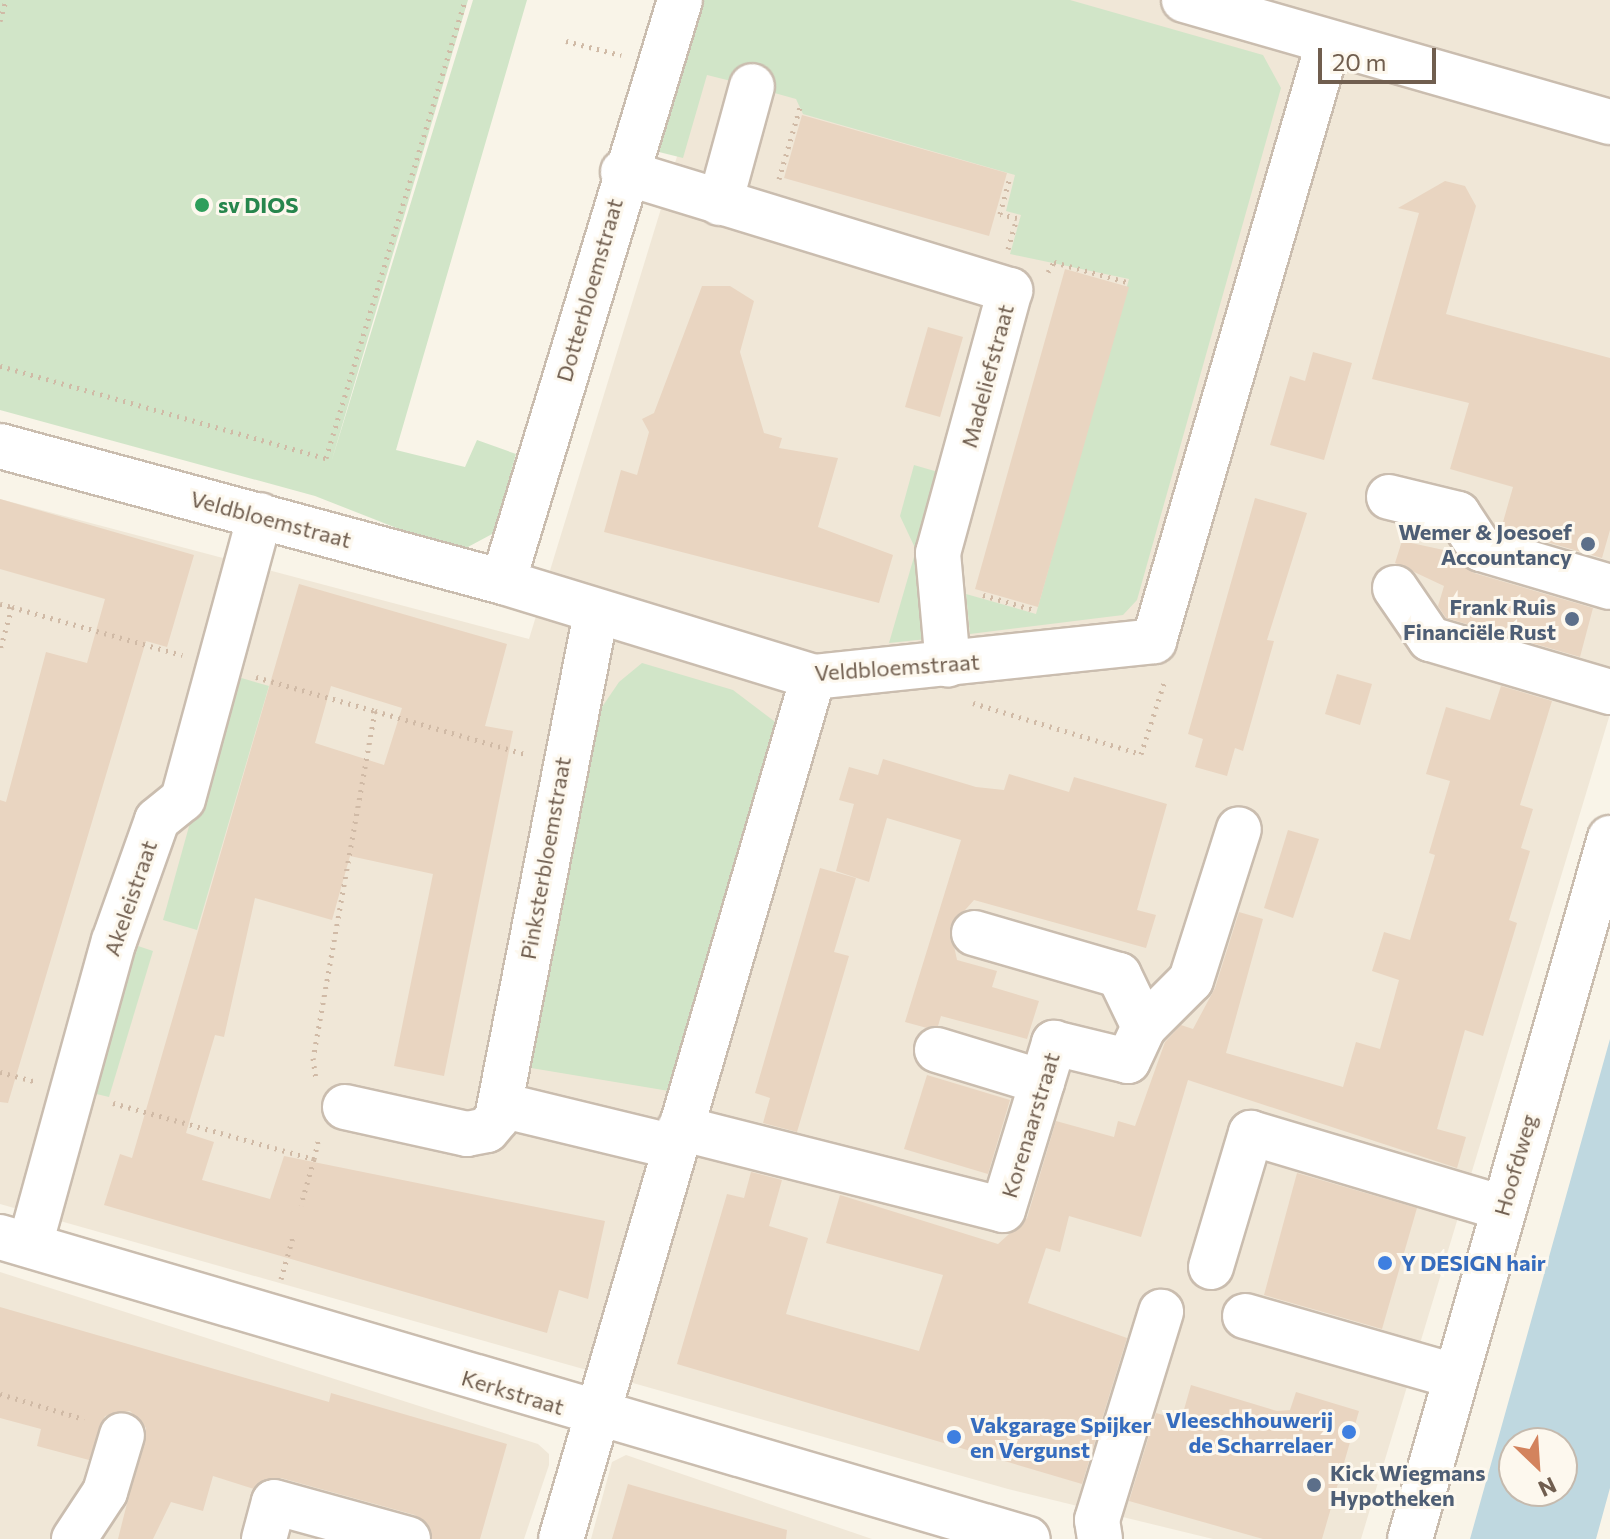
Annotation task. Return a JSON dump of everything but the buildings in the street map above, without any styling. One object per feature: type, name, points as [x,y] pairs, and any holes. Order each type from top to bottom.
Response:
[{"type":"street","name":"Dotterbloemstraat","points":[[503,582],[623,172],[680,0]]},
{"type":"street","points":[[1184,0],[1328,44],[1610,122]]},
{"type":"street","name":"Veldbloemstraat","points":[[0,446],[503,582],[813,677],[957,684],[1154,641],[1328,44]]},
{"type":"street","points":[[720,203],[752,86]]},
{"type":"street","name":"Madeliefstraat","points":[[623,172],[1010,290],[938,553],[957,684]]},
{"type":"street","points":[[1389,497],[1458,514],[1481,549],[1610,587]]},
{"type":"street","name":"Akeleistraat","points":[[15,1241],[70,1092],[157,820],[183,799],[260,515]]},
{"type":"street","points":[[1395,588],[1430,639],[1610,692]]},
{"type":"street","name":"Pinksterbloemstraat","points":[[501,1105],[562,766],[596,613]]},
{"type":"street","points":[[561,1539],[599,1418],[813,677]]},
{"type":"street","name":"Korenaarstraat","points":[[678,1138],[1003,1210],[1054,1043],[1128,1061],[1144,1027],[1191,980],[1239,829]]},
{"type":"street","name":"Hoofdweg","points":[[1410,1539],[1454,1376],[1610,838]]},
{"type":"street","points":[[974,933],[1119,975],[1144,1027]]},
{"type":"street","points":[[937,1050],[1042,1082]]},
{"type":"street","points":[[329,1109],[467,1134],[493,1125],[501,1105],[678,1138]]},
{"type":"street","points":[[1211,1267],[1251,1133],[1503,1208]]},
{"type":"street","name":"Kerkstraat","points":[[15,1241],[599,1418],[1028,1539]]},
{"type":"street","points":[[1100,1539],[1097,1520],[1161,1312]]},
{"type":"street","points":[[1245,1316],[1454,1376]]},
{"type":"street","points":[[74,1539],[105,1492],[122,1435]]},
{"type":"street","points":[[264,1539],[274,1502],[408,1539]]},
{"type":"path","points":[[0,21],[6,0]]},
{"type":"path","points":[[0,366],[326,458],[465,0]]},
{"type":"path","points":[[775,193],[800,107]]},
{"type":"path","points":[[1005,259],[1017,218],[1000,214],[1010,177]]},
{"type":"path","points":[[1048,272],[1054,262],[1127,282]]},
{"type":"path","points":[[974,592],[1036,610]]},
{"type":"path","points":[[0,604],[221,665],[562,766]]},
{"type":"path","points":[[0,650],[12,607]]},
{"type":"path","points":[[957,684],[1141,754],[1170,667]]},
{"type":"path","points":[[301,1205],[329,1109],[313,1058],[375,711]]},
{"type":"path","points":[[0,1072],[314,1159]]},
{"type":"path","points":[[0,1394],[122,1435]]},
{"type":"shaded area","points":[[725,0],[1610,0],[1610,714],[1361,1539],[1213,1539],[1008,1489],[0,1204],[0,499],[529,639]]},
{"type":"shaded area","points":[[0,1272],[538,1444],[549,1454],[549,1465],[524,1539],[0,1539]]},
{"type":"shaded area","points":[[626,1455],[872,1539],[591,1539],[612,1462]]},
{"type":"green space","name":"sv DIOS","points":[[0,0],[468,0],[331,463],[473,0],[527,0],[396,450],[465,467],[477,440],[516,454],[494,533],[466,548],[445,547],[315,496],[0,410]]},
{"type":"green space","points":[[703,0],[1070,0],[1263,55],[1281,88],[1137,600],[1123,615],[970,634],[966,594],[1036,614],[1129,279],[1010,254],[1021,215],[1006,211],[1015,175],[803,114],[796,99],[735,82],[707,75],[683,158],[659,152]]},
{"type":"green space","points":[[914,465],[938,472],[927,639],[889,643],[916,550],[900,516]]},
{"type":"green space","points":[[642,663],[733,690],[778,724],[675,1092],[519,1066],[583,735],[619,682]]},
{"type":"green space","points":[[231,675],[269,686],[197,930],[163,920]]},
{"type":"green space","points":[[126,942],[153,951],[109,1097],[80,1090]]},
{"type":"water","points":[[1610,1039],[1610,1488],[1596,1539],[1470,1539],[1498,1439],[1498,1507],[1578,1507],[1578,1427],[1501,1427]]},
{"type":"place","name":"sv DIOS","points":[[202,205]]},
{"type":"place","name":"Wemer & Joesoef Accountancy","points":[[1588,544]]},
{"type":"place","name":"Frank Ruis Financiële Rust","points":[[1572,619]]},
{"type":"place","name":"Y DESIGN hair","points":[[1385,1263]]},
{"type":"place","name":"Vleeschhouwerij de Scharrelaer","points":[[1349,1432]]},
{"type":"place","name":"Vakgarage Spijker en Vergunst","points":[[954,1437]]},
{"type":"place","name":"Kick Wiegmans Hypotheken","points":[[1314,1485]]}]
